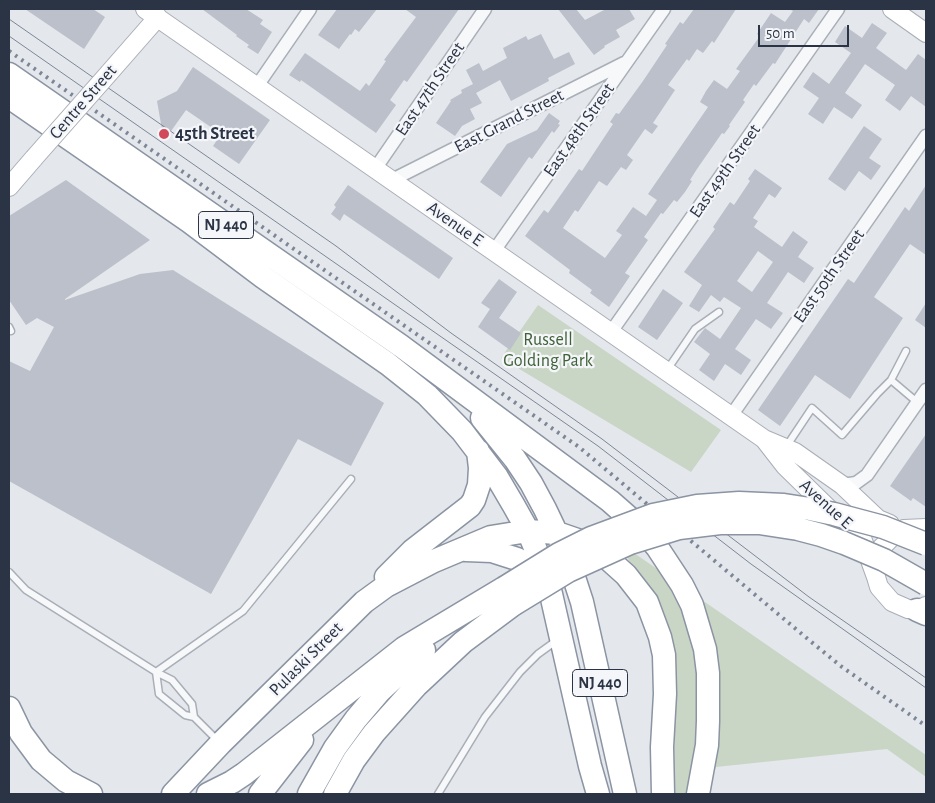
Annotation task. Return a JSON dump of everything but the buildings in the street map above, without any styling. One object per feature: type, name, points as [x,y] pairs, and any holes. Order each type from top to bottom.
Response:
[{"type":"highway","name":"NJ 440","points":[[9,74],[393,341],[442,378],[480,416],[515,459],[531,483],[557,533],[573,572],[584,611],[625,794]]},
{"type":"highway","name":"NJ 440","points":[[9,97],[190,222],[263,277],[408,379],[445,412],[478,450],[497,477],[528,531],[551,594],[598,794]]},
{"type":"highway","points":[[442,378],[610,501],[643,530],[682,584],[699,625],[708,673],[707,745],[698,794]]},
{"type":"highway","points":[[364,602],[401,561],[470,506],[477,493],[480,476],[478,450]]},
{"type":"highway","points":[[335,794],[354,760],[374,733],[417,685],[509,596],[559,554],[591,538],[654,515],[696,506],[739,503],[810,509],[922,533]]},
{"type":"highway","points":[[213,792],[244,774],[404,648],[509,596],[630,544],[679,528],[720,523],[759,523],[821,535],[884,560],[926,584]]},
{"type":"highway","name":"Pulaski Street","points":[[173,794],[221,743],[364,602],[410,572],[491,537],[528,531],[557,533],[597,549],[626,575],[646,602],[660,637],[665,674],[662,747],[663,794]]},
{"type":"highway","name":"Pulaski Street","points":[[460,551],[492,551],[517,559],[525,563],[539,576],[551,594]]},
{"type":"highway","points":[[551,594],[573,572],[593,563],[614,564]]},
{"type":"highway","points":[[309,794],[335,748],[379,692],[426,647],[477,607],[509,596]]},
{"type":"highway","points":[[567,663],[582,794]]},
{"type":"highway","points":[[260,794],[296,747],[340,699]]},
{"type":"highway","points":[[9,708],[25,740],[41,760],[66,781],[92,794]]},
{"type":"main road","points":[[892,9],[926,33]]},
{"type":"main road","name":"Avenue E","points":[[152,13],[764,439],[795,452],[842,486],[878,518],[893,525],[922,533]]},
{"type":"main road","name":"Centre Street","points":[[9,187],[109,73],[152,13]]},
{"type":"main road","name":"Avenue E","points":[[764,439],[785,466],[862,538],[884,595],[900,607],[923,610]]},
{"type":"main road","points":[[876,577],[876,562],[881,548],[895,534],[922,533]]},
{"type":"street","points":[[257,86],[310,9]]},
{"type":"street","name":"East 47th Street","points":[[375,169],[485,9]]},
{"type":"street","name":"East 48th Street","points":[[494,251],[664,9]]},
{"type":"street","name":"East 49th Street","points":[[611,332],[838,9]]},
{"type":"street","name":"East Grand Street","points":[[392,180],[626,62]]},
{"type":"street","name":"East 50th Street","points":[[732,416],[926,136]]},
{"type":"street","points":[[842,486],[856,483],[867,475],[926,390]]},
{"type":"lane","points":[[666,371],[695,329],[719,312]]},
{"type":"lane","points":[[786,448],[812,408],[842,435],[877,394],[892,380],[906,351]]},
{"type":"lane","points":[[892,380],[917,402]]},
{"type":"lane","points":[[156,672],[243,611],[351,478]]},
{"type":"lane","points":[[9,572],[26,590],[156,672],[172,680],[192,704],[194,717]]},
{"type":"lane","points":[[438,794],[485,717],[520,672],[538,654],[562,638]]},
{"type":"lane","points":[[156,672],[159,694],[185,715],[194,717],[221,743]]},
{"type":"green space","name":"Russell Golding Park","points":[[538,305],[721,430],[691,472],[501,358]]},
{"type":"green space","points":[[621,544],[926,755],[926,777],[887,749],[716,767],[704,794],[674,794],[675,656]]},
{"type":"tram line","points":[[9,19],[336,246],[451,333],[602,439],[809,597],[926,678]]},
{"type":"tram line","points":[[9,36],[598,446],[751,564],[926,688]]},
{"type":"railway","points":[[9,51],[579,447],[842,667],[926,726]]},
{"type":"place","name":"45th Street","points":[[164,134]]}]
